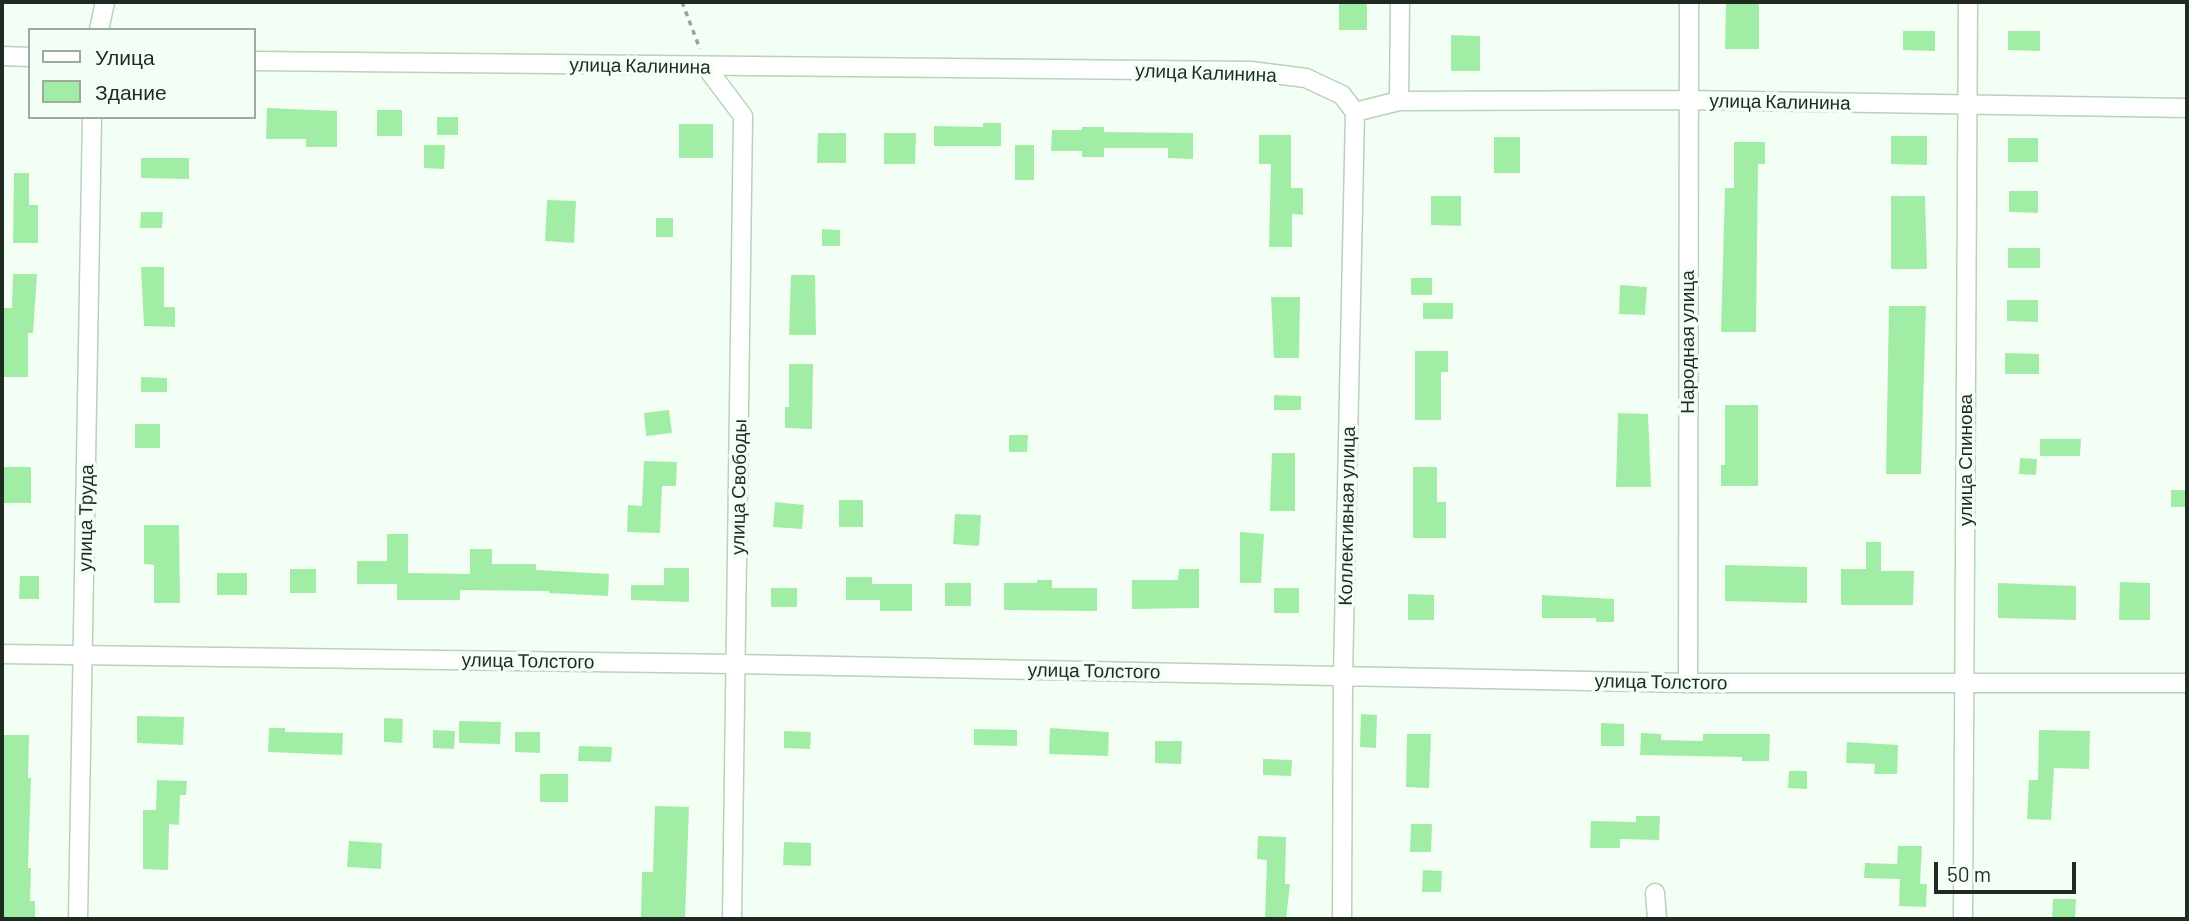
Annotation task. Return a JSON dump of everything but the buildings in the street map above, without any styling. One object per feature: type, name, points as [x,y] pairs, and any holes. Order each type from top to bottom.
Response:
[{"type":"street","points":[[99,28],[105,2]]},
{"type":"street","points":[[1399,101],[1400,2]]},
{"type":"street","name":"Народная улица","points":[[1688,683],[1689,2]]},
{"type":"street","name":"улица Спинова","points":[[1963,919],[1968,2]]},
{"type":"street","points":[[2,56],[28,57]]},
{"type":"street","name":"улица Калинина","points":[[256,61],[1251,71],[1306,78],[1342,96],[1355,112],[1399,101],[1687,100],[1966,107],[2187,108]]},
{"type":"street","name":"улица Свободы","points":[[706,67],[743,116],[732,919]]},
{"type":"street","name":"Коллективная улица","points":[[1342,919],[1343,676],[1355,112]]},
{"type":"street","name":"улица Труда","points":[[78,919],[92,119]]},
{"type":"street","name":"улица Толстого","points":[[2,654],[737,664],[1688,683],[2187,683]]},
{"type":"street","points":[[1656,893],[1657,919]]},
{"type":"path","points":[[682,2],[706,67]]}]
